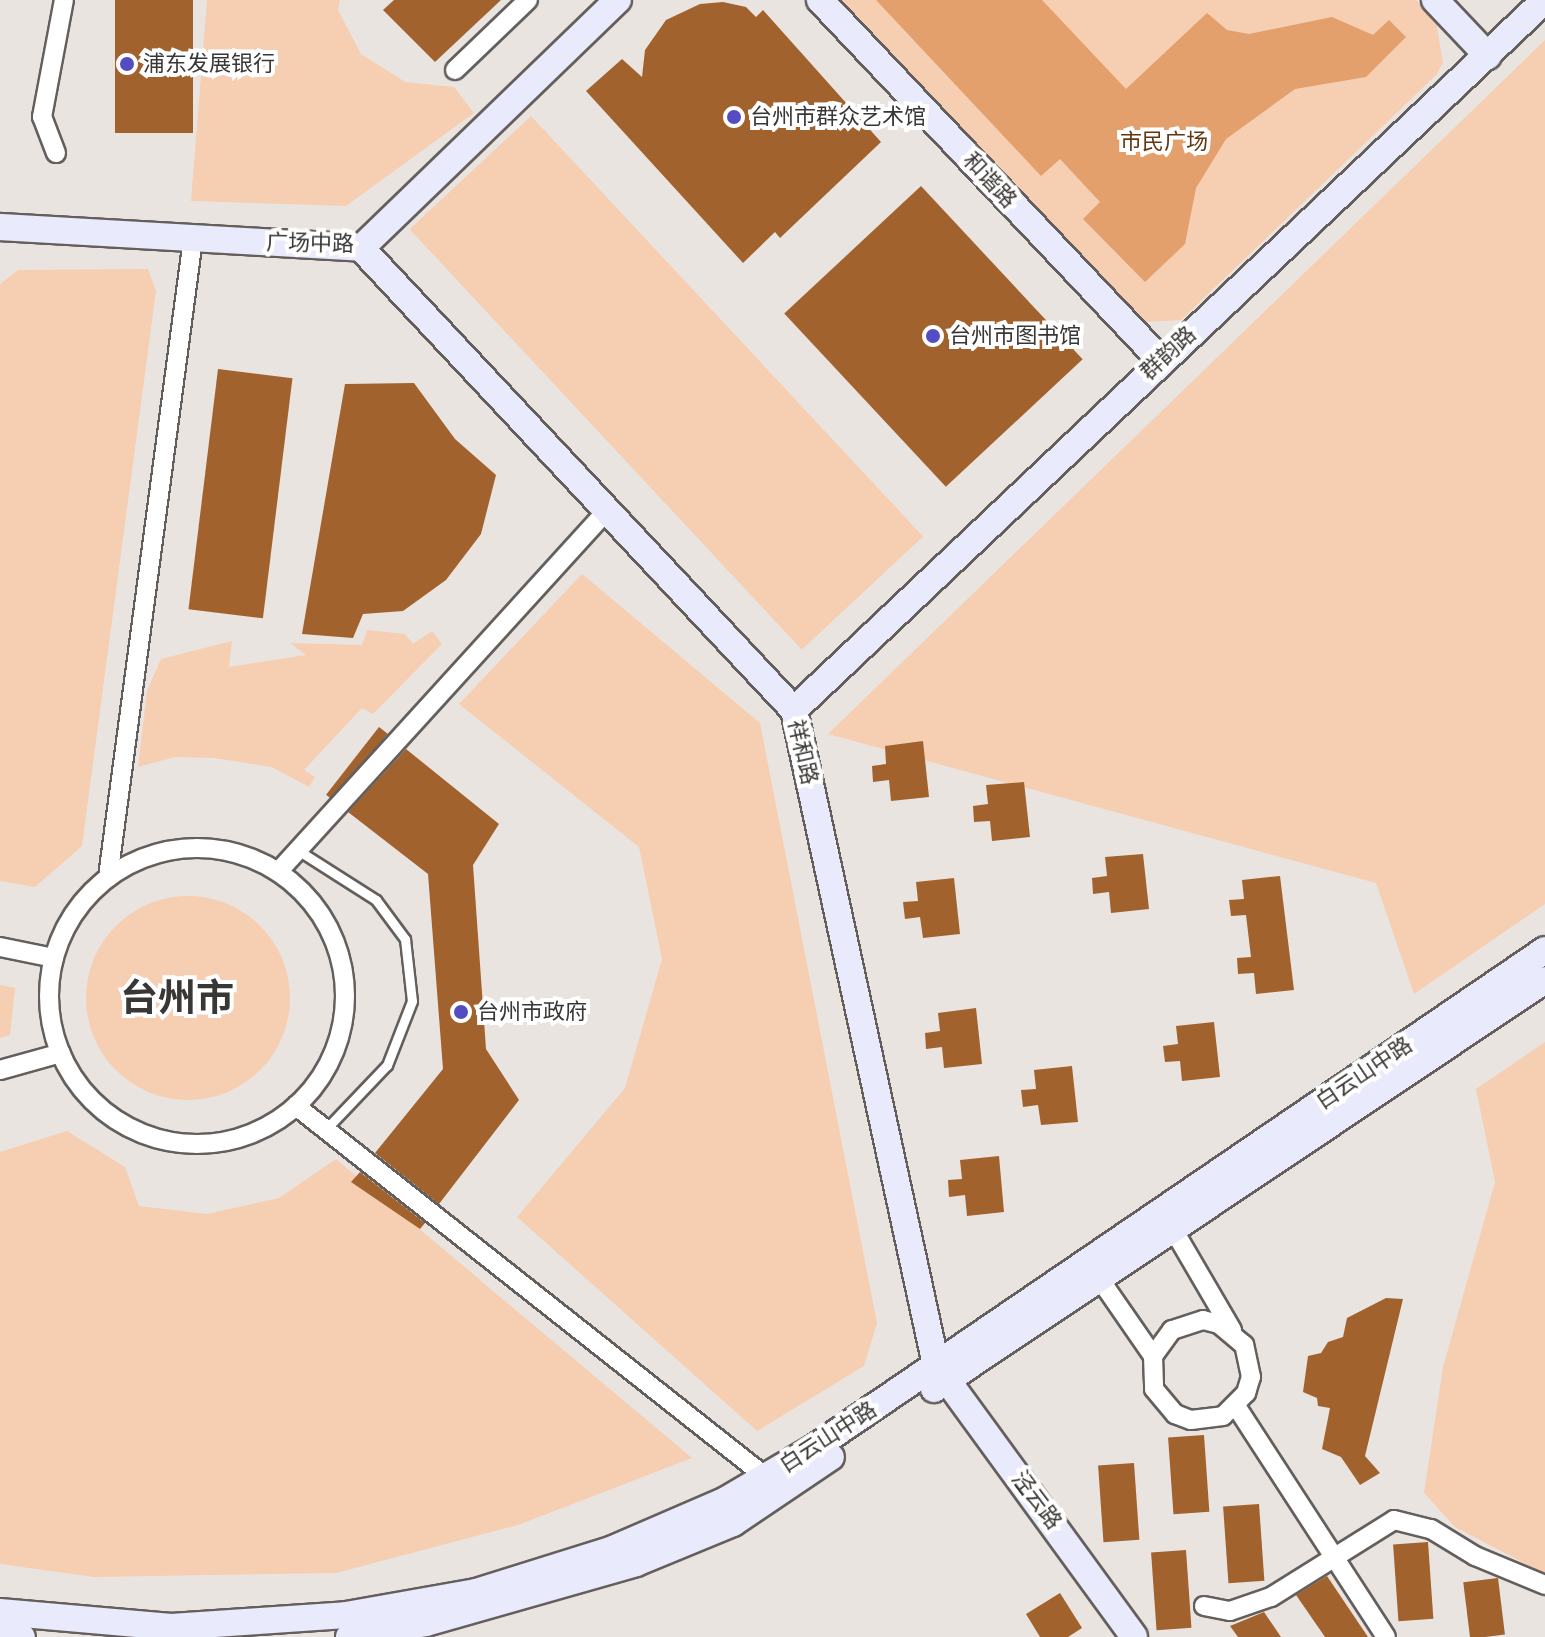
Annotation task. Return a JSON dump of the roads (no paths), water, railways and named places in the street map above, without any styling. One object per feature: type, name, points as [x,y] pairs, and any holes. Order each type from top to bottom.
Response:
[{"type":"street","points":[[56,153],[42,117],[64,0]]},
{"type":"street","points":[[455,70],[528,0]]},
{"type":"street","name":"广场中路","points":[[0,227],[361,248],[618,0]]},
{"type":"street","name":"和谐路","points":[[820,0],[1160,360]]},
{"type":"street","points":[[1435,0],[1488,56]]},
{"type":"street","name":"群韵路","points":[[794,710],[1160,360],[1545,0]]},
{"type":"street","points":[[108,877],[193,239]]},
{"type":"street","name":"祥和路","points":[[361,248],[794,710],[941,1373]]},
{"type":"street","points":[[278,872],[607,511]]},
{"type":"street","points":[[179,849],[230,852],[278,872],[299,888],[331,932],[345,984],[344,1012],[334,1051],[315,1087],[274,1124],[235,1139],[193,1145],[165,1141],[138,1132],[92,1100],[61,1053],[50,1006],[54,958],[75,913],[108,877],[130,864],[179,849]]},
{"type":"street","points":[[0,947],[54,958]]},
{"type":"street","name":"白云山中路","points":[[349,1637],[426,1621],[636,1563],[733,1523],[941,1373],[1545,950]]},
{"type":"street","name":"白云山中路","points":[[0,1612],[171,1627],[426,1621],[476,1592],[613,1549],[726,1500],[1099,1278],[1545,980]]},
{"type":"street","points":[[0,1070],[61,1053]]},
{"type":"street","points":[[296,1106],[766,1477]]},
{"type":"street","points":[[1173,1229],[1247,1353],[1251,1377],[1236,1406],[1207,1420],[1175,1414],[1154,1389],[1153,1356],[1160,1341],[1187,1323],[1203,1320],[1233,1332]]},
{"type":"street","points":[[1099,1278],[1153,1356]]},
{"type":"street","name":"泾云路","points":[[941,1373],[1134,1637]]},
{"type":"street","points":[[1236,1406],[1335,1552],[1386,1637]]},
{"type":"street","points":[[1204,1606],[1230,1611],[1271,1597],[1335,1552],[1394,1520],[1431,1529],[1475,1556],[1545,1585]]},
{"type":"street","points":[[0,1634],[22,1637]]},
{"type":"lane","points":[[296,849],[376,900],[405,939],[412,1001],[387,1065],[325,1130]]},
{"type":"place","name":"浦东发展银行","points":[[127,64]]},
{"type":"place","name":"台州市群众艺术馆","points":[[734,117]]},
{"type":"place","name":"台州市图书馆","points":[[933,336]]},
{"type":"place","name":"台州市政府","points":[[461,1012]]},
{"type":"district","name":"台州市","points":[[177,998]]},
{"type":"park label","name":"市民广场","points":[[1164,142]]}]
